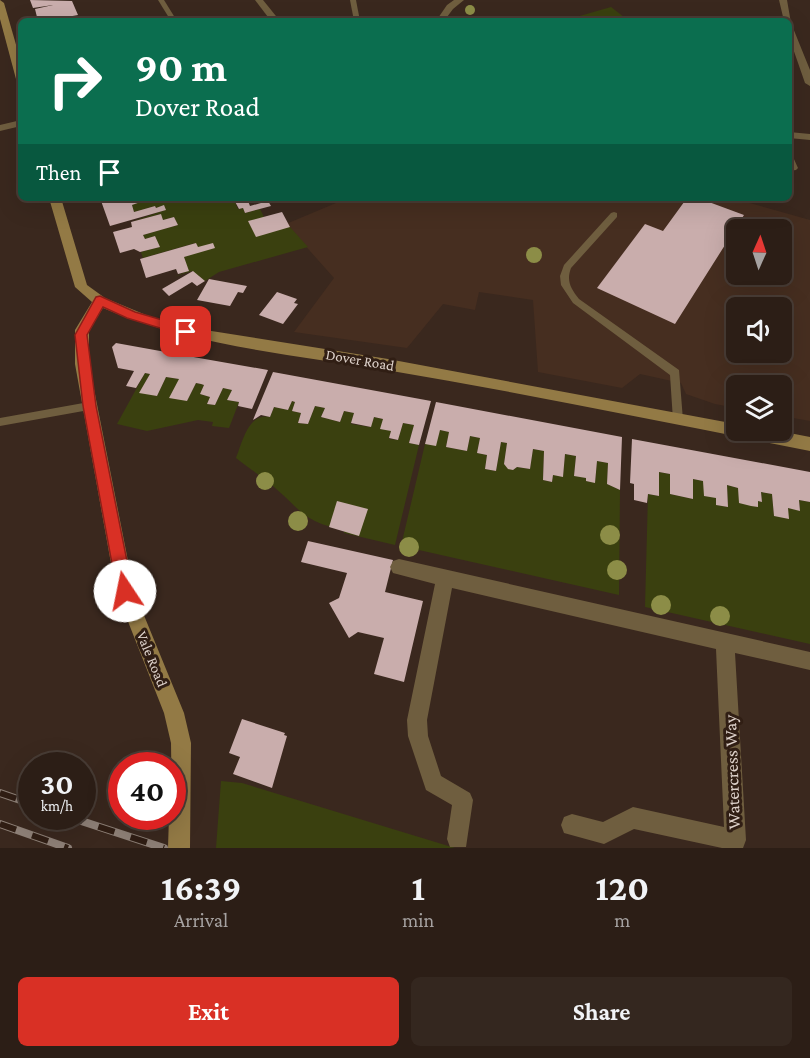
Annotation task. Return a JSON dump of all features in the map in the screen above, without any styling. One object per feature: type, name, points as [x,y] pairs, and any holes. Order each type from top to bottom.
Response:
[{"type":"street","points":[[259,0],[274,18]]},
{"type":"street","points":[[442,18],[458,0]]},
{"type":"street","points":[[783,0],[787,18]]},
{"type":"street","points":[[0,3],[18,68]]},
{"type":"street","points":[[792,40],[810,83]]},
{"type":"street","points":[[0,128],[18,124]]},
{"type":"street","points":[[792,135],[810,137]]},
{"type":"street","name":"Dover Road","points":[[56,201],[81,287],[100,300],[131,315],[186,332],[388,365],[726,428]]},
{"type":"street","name":"Vale Road","points":[[100,300],[84,325],[80,338],[89,406],[125,591],[174,713],[182,743],[179,848]]},
{"type":"street","name":"Dover Road","points":[[792,441],[810,444]]},
{"type":"street","points":[[399,567],[810,660]]},
{"type":"street","points":[[445,578],[417,728],[433,783],[463,800],[458,839]]},
{"type":"street","name":"Watercress Way","points":[[572,825],[604,833],[633,818],[735,840],[725,641]]},
{"type":"lane","points":[[161,0],[172,18]]},
{"type":"lane","points":[[353,0],[356,18]]},
{"type":"lane","points":[[614,215],[567,267],[564,276],[566,287],[576,301],[675,373],[678,420]]},
{"type":"lane","points":[[0,422],[89,406]]},
{"type":"shaded area","points":[[341,201],[743,201],[810,220],[810,421],[792,418],[792,375],[726,375],[726,406],[686,394],[681,383],[640,374],[622,388],[538,372],[533,300],[479,292],[475,310],[443,304],[407,348],[294,332],[334,278],[286,224]]},
{"type":"green space","points":[[611,7],[625,18],[572,18]]},
{"type":"green space","points":[[142,201],[234,201],[238,209],[243,208],[245,213],[260,209],[264,217],[290,227],[308,247],[219,272],[205,281],[192,271],[174,277],[188,271],[184,257],[198,247],[195,243],[143,258],[141,252],[159,247],[155,236],[145,239],[143,235],[178,225],[174,217],[163,220],[160,214],[131,222],[165,210],[164,206],[156,208],[155,206],[134,212],[132,205]]},
{"type":"green space","points":[[145,373],[150,374],[140,392],[157,396],[166,377],[179,379],[187,401],[196,383],[204,385],[200,394],[210,397],[207,404],[215,405],[223,388],[232,390],[228,400],[239,402],[229,428],[212,426],[213,422],[198,420],[147,431],[117,424]]},
{"type":"green space","points":[[292,401],[295,402],[292,411],[301,413],[298,423],[308,424],[315,406],[325,408],[321,417],[340,422],[344,411],[354,413],[351,424],[370,427],[374,417],[383,419],[391,431],[389,439],[398,440],[403,423],[414,425],[409,443],[419,445],[395,545],[344,533],[344,530],[312,519],[236,458],[251,424],[256,419],[270,417],[274,407],[288,410]]},
{"type":"green space","points":[[440,430],[449,432],[446,447],[467,451],[470,436],[480,438],[477,453],[487,455],[485,469],[496,471],[501,442],[507,443],[504,464],[513,470],[517,467],[530,469],[533,449],[544,451],[543,480],[552,482],[553,475],[563,476],[565,454],[576,456],[574,475],[586,478],[586,481],[595,482],[597,461],[608,463],[607,484],[620,490],[619,595],[401,546],[425,444]]},
{"type":"green space","points":[[659,472],[670,474],[670,494],[693,499],[693,479],[703,481],[716,498],[717,505],[728,507],[727,485],[738,488],[758,507],[758,501],[762,502],[761,492],[772,494],[774,516],[788,508],[800,510],[799,500],[810,502],[810,644],[645,607],[648,494],[659,496]]},
{"type":"green space","points":[[221,781],[242,783],[455,848],[216,848]]},
{"type":"building","points":[[30,0],[72,1],[78,15],[68,18],[37,18],[35,9],[53,5],[33,8]]},
{"type":"building","points":[[101,201],[143,201],[132,205],[134,212],[164,205],[166,210],[110,226]]},
{"type":"building","points":[[235,201],[248,201],[250,206],[268,201],[271,206],[245,213],[243,208],[239,209]]},
{"type":"building","points":[[685,201],[706,201],[744,215],[741,219],[726,219],[726,243],[675,324],[597,288],[645,224],[663,231]]},
{"type":"building","points":[[282,212],[290,227],[256,237],[248,221]]},
{"type":"building","points":[[161,214],[163,220],[174,217],[178,225],[143,235],[145,239],[155,236],[160,247],[140,252],[134,249],[120,253],[113,232],[132,227],[131,222]]},
{"type":"building","points":[[196,243],[198,247],[213,243],[215,248],[184,257],[189,271],[178,274],[176,269],[146,278],[140,259]]},
{"type":"building","points":[[193,271],[205,281],[197,286],[192,282],[169,296],[162,289]]},
{"type":"building","points":[[209,279],[247,286],[243,293],[238,292],[230,306],[197,300]]},
{"type":"building","points":[[277,292],[297,299],[294,303],[298,304],[283,324],[259,315]]},
{"type":"building","points":[[116,343],[268,370],[252,409],[238,406],[239,402],[227,400],[232,390],[223,388],[215,405],[207,404],[210,397],[200,394],[204,385],[196,383],[187,401],[169,398],[179,379],[166,377],[157,396],[139,393],[150,374],[145,373],[136,388],[126,386],[134,371],[118,368],[112,347]]},
{"type":"building","points":[[273,372],[431,401],[419,445],[409,443],[414,425],[403,423],[398,440],[389,438],[391,431],[380,429],[383,419],[374,417],[371,427],[351,423],[354,413],[344,411],[340,422],[321,417],[325,408],[315,406],[308,424],[298,423],[301,413],[292,411],[295,402],[292,401],[288,410],[274,407],[270,417],[261,415],[253,420]]},
{"type":"building","points":[[436,402],[622,437],[620,490],[607,484],[608,463],[597,461],[595,483],[586,481],[586,478],[574,476],[576,456],[565,454],[563,477],[553,475],[552,482],[543,480],[544,451],[533,449],[530,469],[517,467],[513,470],[508,469],[504,464],[507,443],[501,442],[496,471],[485,469],[487,455],[477,453],[480,438],[470,436],[467,451],[446,447],[449,432],[440,430],[436,446],[425,444]]},
{"type":"building","points":[[632,439],[810,472],[810,502],[799,500],[800,511],[788,508],[789,519],[774,516],[772,494],[761,492],[762,502],[758,501],[758,507],[751,506],[739,503],[738,488],[727,485],[728,507],[716,505],[716,498],[704,496],[703,481],[693,479],[693,499],[670,494],[670,474],[659,472],[659,496],[648,494],[647,503],[634,500],[634,484],[630,483]]},
{"type":"building","points":[[337,501],[368,509],[359,536],[329,527]]},
{"type":"building","points":[[308,541],[393,560],[385,592],[423,601],[404,682],[374,674],[384,638],[358,632],[349,638],[329,603],[339,598],[347,573],[301,562]]},
{"type":"building","points":[[242,719],[285,733],[284,735],[287,736],[272,788],[233,774],[240,757],[229,753]]},
{"type":"railway","points":[[0,793],[18,799]]},
{"type":"railway","points":[[0,824],[68,848]]},
{"type":"railway","points":[[96,826],[164,848]]},
{"type":"route","points":[[125,591],[89,406],[81,357],[81,335],[83,327],[100,300],[131,315],[186,332]]}]
